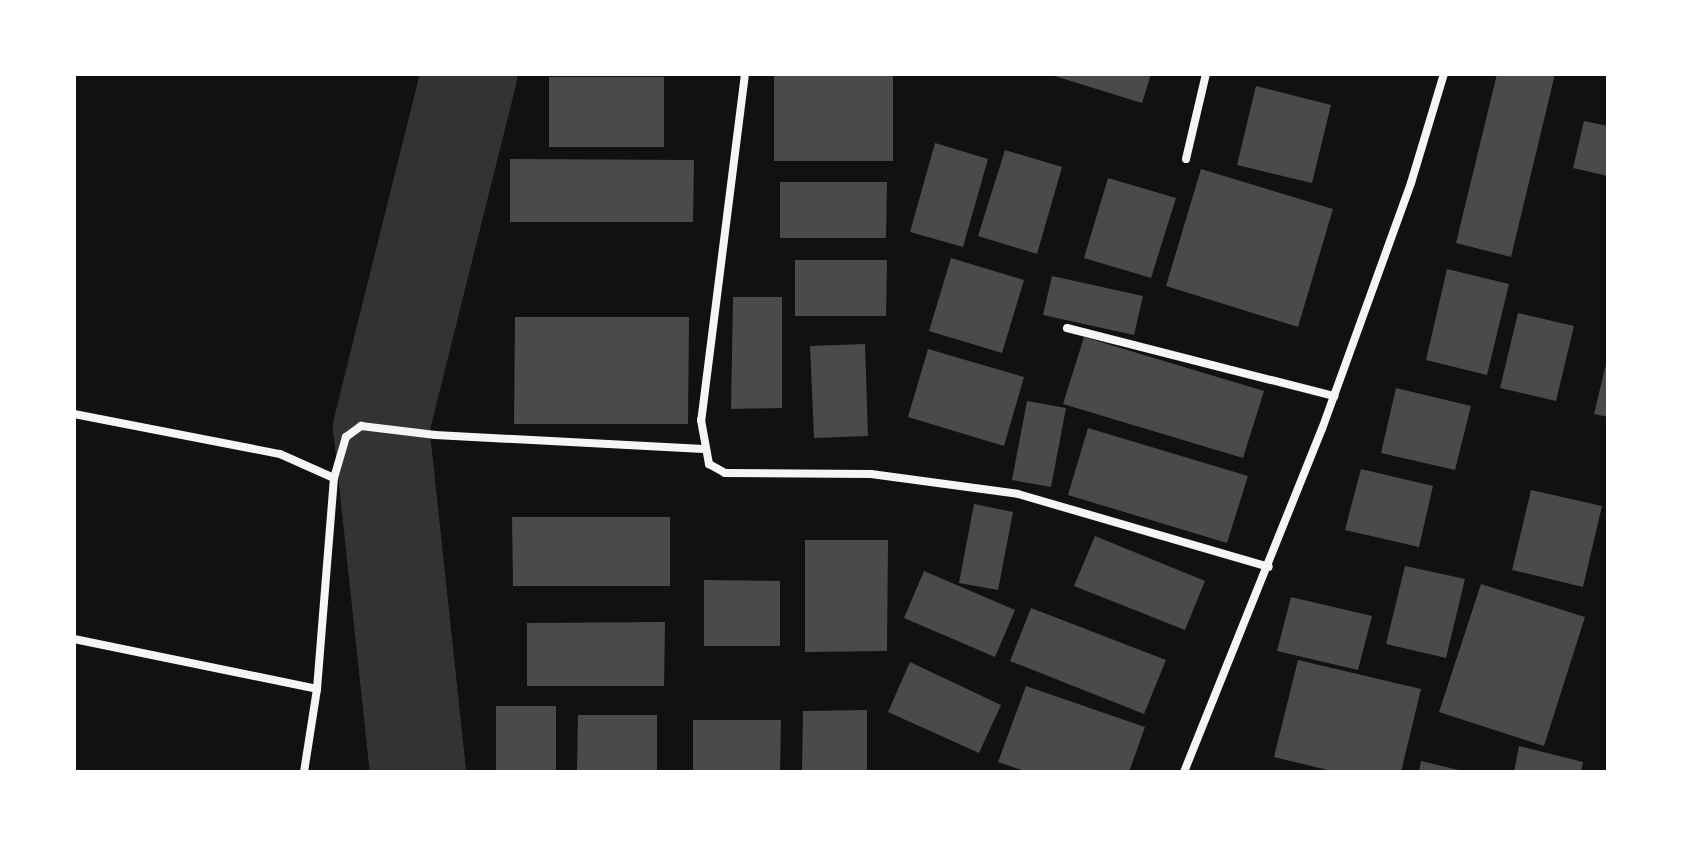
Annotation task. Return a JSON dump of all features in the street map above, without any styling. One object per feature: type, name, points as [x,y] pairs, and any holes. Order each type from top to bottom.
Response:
[{"type":"street","points":[[745,74],[701,420],[709,464],[725,473],[871,474],[1018,494],[1269,567]]},
{"type":"street","points":[[1186,159],[1206,74]]},
{"type":"street","points":[[1184,772],[1269,567],[1334,396],[1444,74]]},
{"type":"street","points":[[1067,328],[1334,396]]},
{"type":"street","points":[[74,414],[280,454],[334,478]]},
{"type":"street","points":[[304,772],[317,689],[334,478],[346,437],[361,426],[435,435],[704,449]]},
{"type":"street","points":[[74,639],[317,689]]},
{"type":"building","points":[[774,74],[893,74],[893,161],[774,161]]},
{"type":"building","points":[[1048,74],[1151,74],[1142,103]]},
{"type":"building","points":[[1497,74],[1555,74],[1511,257],[1456,243]]},
{"type":"building","points":[[549,77],[664,77],[664,147],[549,147]]},
{"type":"building","points":[[1256,86],[1331,105],[1312,183],[1237,165]]},
{"type":"building","points":[[1584,121],[1608,126],[1608,176],[1573,168]]},
{"type":"building","points":[[935,143],[988,159],[963,247],[910,232]]},
{"type":"building","points":[[1005,150],[1062,167],[1037,254],[978,236]]},
{"type":"building","points":[[510,159],[694,160],[693,222],[510,222]]},
{"type":"building","points":[[1201,169],[1333,209],[1298,327],[1166,286]]},
{"type":"building","points":[[1108,178],[1176,198],[1151,278],[1084,258]]},
{"type":"building","points":[[780,182],[887,182],[886,238],[780,238]]},
{"type":"building","points":[[951,258],[1024,280],[1002,353],[929,331]]},
{"type":"building","points":[[795,260],[887,260],[886,316],[795,316]]},
{"type":"building","points":[[1447,269],[1509,284],[1487,375],[1426,360]]},
{"type":"building","points":[[1052,276],[1143,296],[1134,335],[1043,315]]},
{"type":"building","points":[[733,297],[782,297],[782,408],[731,409]]},
{"type":"building","points":[[1518,313],[1574,326],[1556,401],[1500,388]]},
{"type":"building","points":[[515,317],[689,317],[688,424],[514,424]]},
{"type":"building","points":[[1084,337],[1264,391],[1243,458],[1063,404]]},
{"type":"building","points":[[865,344],[868,436],[814,438],[810,346]]},
{"type":"building","points":[[928,349],[1024,377],[1004,446],[908,417]]},
{"type":"building","points":[[1608,360],[1608,417],[1594,414]]},
{"type":"building","points":[[1396,388],[1471,406],[1455,470],[1381,453]]},
{"type":"building","points":[[1027,401],[1066,408],[1051,487],[1012,480]]},
{"type":"building","points":[[1088,428],[1248,476],[1227,543],[1068,495]]},
{"type":"building","points":[[1361,469],[1433,486],[1419,547],[1345,530]]},
{"type":"building","points":[[1531,490],[1602,506],[1583,587],[1512,570]]},
{"type":"building","points":[[974,504],[1013,512],[998,590],[959,583]]},
{"type":"building","points":[[512,517],[670,517],[670,586],[513,586]]},
{"type":"building","points":[[1095,536],[1205,581],[1185,630],[1074,586]]},
{"type":"building","points":[[805,540],[888,540],[887,651],[805,652]]},
{"type":"building","points":[[1405,566],[1465,579],[1446,658],[1386,644]]},
{"type":"building","points":[[924,571],[1015,610],[995,657],[904,618]]},
{"type":"building","points":[[704,580],[780,581],[780,646],[704,646]]},
{"type":"building","points":[[1481,584],[1585,617],[1544,746],[1439,712]]},
{"type":"building","points":[[1291,597],[1372,616],[1358,670],[1277,651]]},
{"type":"building","points":[[1031,608],[1166,660],[1144,714],[1010,661]]},
{"type":"building","points":[[665,622],[664,686],[527,686],[527,623]]},
{"type":"building","points":[[1298,660],[1421,689],[1401,772],[1336,772],[1274,757]]},
{"type":"building","points":[[910,662],[1001,705],[979,753],[888,712]]},
{"type":"building","points":[[1026,686],[1145,727],[1129,772],[1028,772],[998,762]]},
{"type":"building","points":[[496,706],[556,706],[556,772],[496,772]]},
{"type":"building","points":[[867,710],[867,772],[802,772],[803,711]]},
{"type":"building","points":[[578,715],[657,715],[657,772],[577,772]]},
{"type":"building","points":[[693,720],[781,720],[780,772],[693,772]]},
{"type":"building","points":[[1519,746],[1583,762],[1581,772],[1514,772]]},
{"type":"building","points":[[1421,761],[1463,771],[1463,772],[1419,772]]},
{"type":"waterway","points":[[418,772],[381,428],[469,74]]}]
